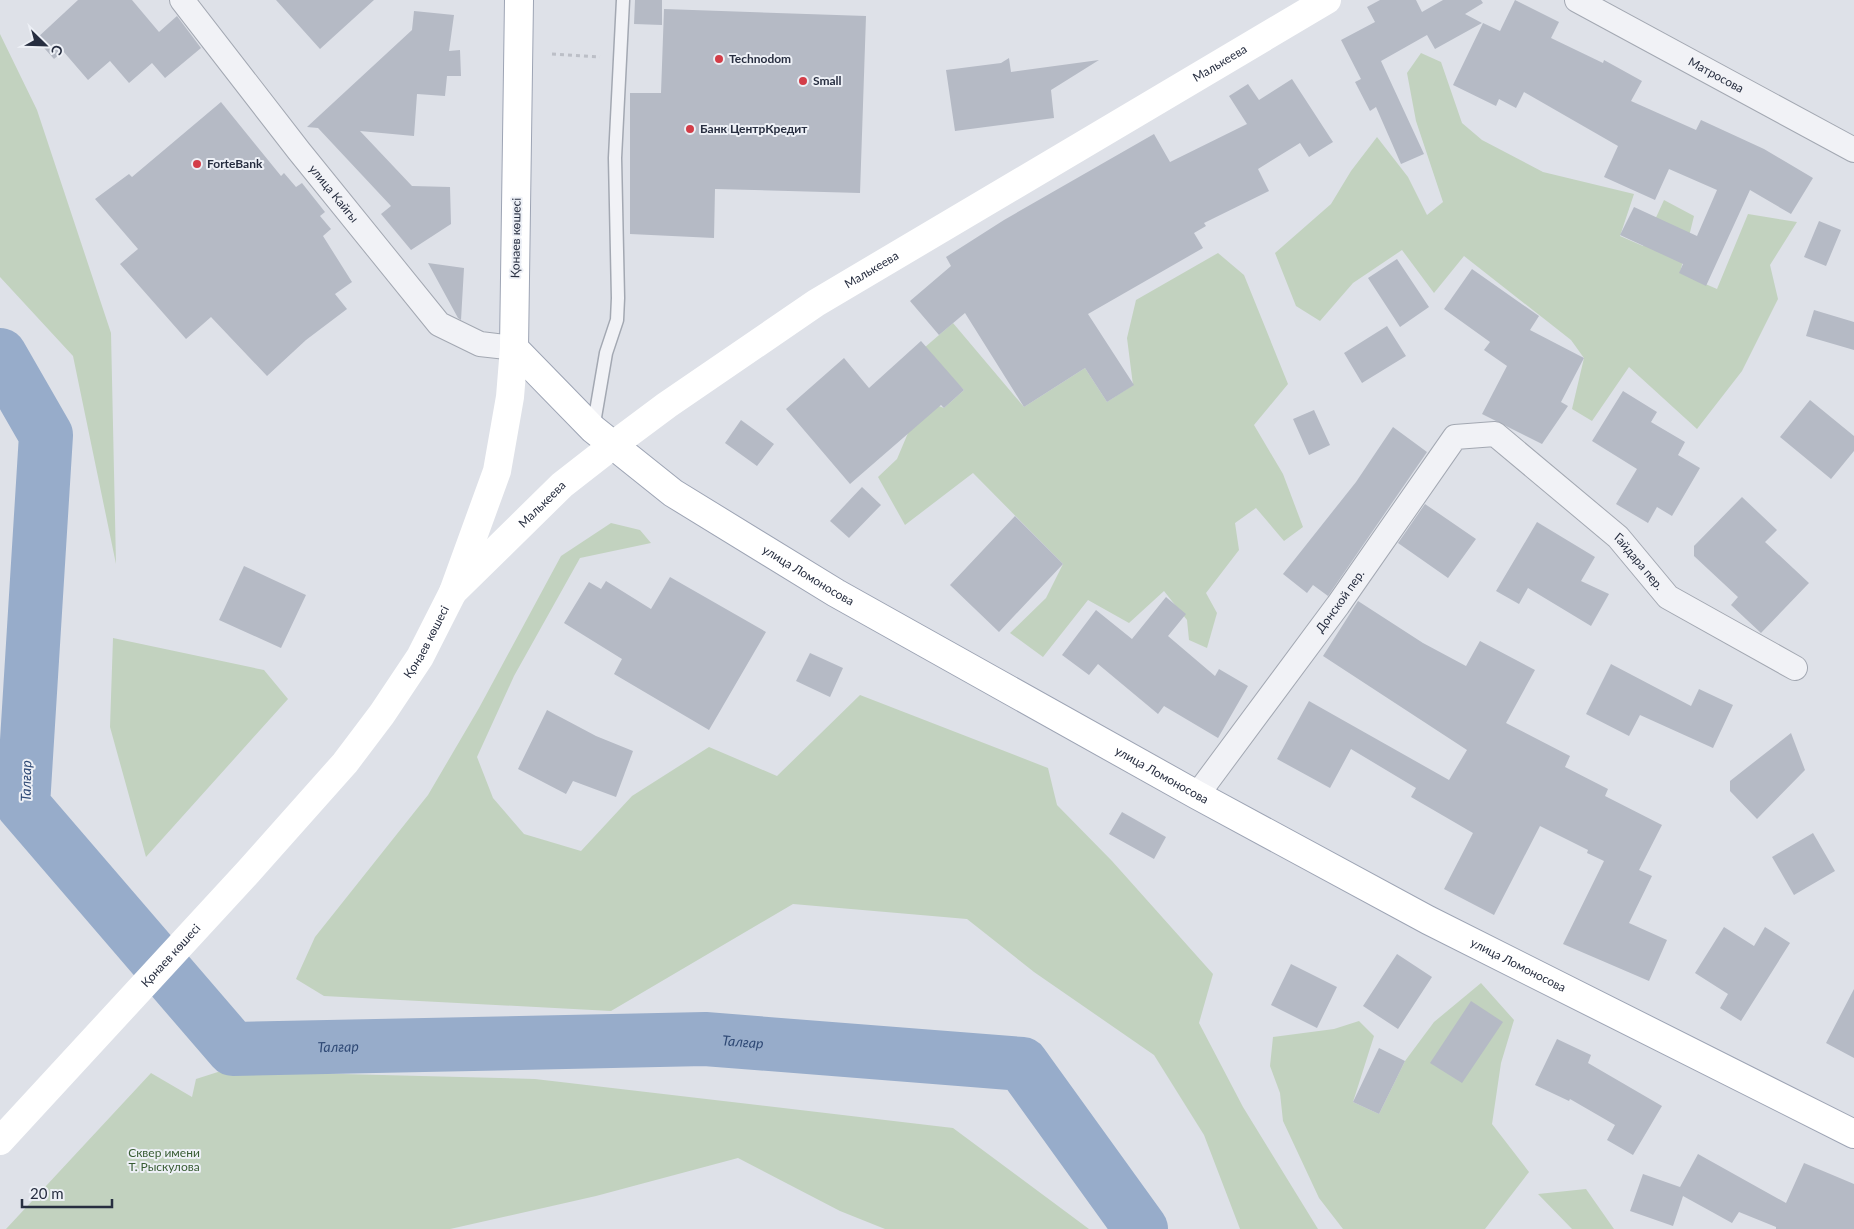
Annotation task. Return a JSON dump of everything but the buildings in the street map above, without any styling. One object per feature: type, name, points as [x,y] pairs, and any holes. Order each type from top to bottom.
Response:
[{"type":"main road","name":"Қонаев көшесі","points":[[0,1141],[248,872],[345,763],[382,714],[420,657],[453,592],[497,471],[510,397],[514,348],[519,0]]},
{"type":"main road","name":"Малькеева","points":[[453,592],[562,485],[602,437],[667,405],[816,303],[1327,0]]},
{"type":"main road","name":"улица Ломоносова","points":[[514,348],[602,437],[673,493],[836,593],[1197,795],[1428,920],[1854,1134]]},
{"type":"street","name":"улица Кайгы","points":[[182,0],[299,150],[439,324],[480,344],[514,348]]},
{"type":"street","name":"Матросова","points":[[1577,0],[1854,150]]},
{"type":"street","name":"Гайдара пер.","points":[[1495,434],[1618,537],[1668,597],[1795,668]]},
{"type":"street","name":"Донской пер.","points":[[1197,795],[1338,605],[1455,437],[1495,434]]},
{"type":"lane","points":[[602,437],[606,353],[617,320],[615,158],[623,0]]},
{"type":"path","points":[[552,54],[620,59]]},
{"type":"green space","points":[[0,34],[37,110],[111,333],[116,564],[73,356],[0,277]]},
{"type":"green space","points":[[1421,53],[1441,62],[1462,123],[1482,140],[1543,172],[1634,194],[1620,236],[1643,246],[1664,200],[1694,216],[1680,273],[1717,289],[1748,214],[1797,222],[1770,265],[1778,299],[1742,371],[1697,429],[1629,367],[1592,421],[1572,409],[1584,358],[1571,340],[1464,256],[1434,293],[1402,250],[1353,283],[1320,321],[1296,306],[1275,253],[1331,204],[1351,171],[1377,137],[1408,177],[1427,215],[1443,202],[1416,121],[1407,73]]},
{"type":"green space","points":[[1218,253],[1244,275],[1288,384],[1254,425],[1283,474],[1303,527],[1284,541],[1256,508],[1235,523],[1239,550],[1206,593],[1217,613],[1207,648],[1189,640],[1187,620],[1164,591],[1129,623],[1088,600],[1043,657],[1010,633],[1046,598],[1063,564],[973,473],[905,525],[878,477],[897,459],[908,433],[931,403],[944,408],[964,390],[924,348],[953,323],[1024,407],[1085,368],[1107,402],[1133,385],[1127,338],[1136,300]]},
{"type":"green space","points":[[611,523],[640,530],[651,543],[580,558],[514,676],[477,757],[493,798],[524,834],[581,851],[632,796],[709,747],[777,776],[860,695],[1048,768],[1057,805],[1112,861],[1213,974],[1199,1023],[1243,1107],[1318,1229],[1240,1229],[1204,1135],[1154,1055],[1034,972],[967,919],[793,904],[611,1011],[324,996],[296,979],[315,937],[428,795],[479,708],[561,556]]},
{"type":"green space","points":[[113,638],[264,670],[288,699],[146,857],[110,727]]},
{"type":"green space","points":[[1481,983],[1514,1020],[1501,1063],[1492,1124],[1529,1172],[1485,1229],[1343,1229],[1319,1198],[1283,1121],[1280,1093],[1270,1066],[1273,1037],[1334,1029],[1359,1021],[1374,1036],[1353,1102],[1379,1114],[1405,1061],[1434,1022]]},
{"type":"green space","name":"Сквер имени Т. Рыскулова","points":[[221,1071],[535,1079],[953,1128],[1089,1229],[885,1229],[840,1211],[738,1158],[596,1196],[450,1229],[6,1229],[151,1073],[192,1097],[196,1079]]},
{"type":"green space","points":[[1586,1189],[1614,1229],[1572,1229],[1538,1194]]},
{"type":"waterway","name":"Талғар","points":[[0,355],[46,435],[23,805],[233,1049],[705,1039],[1022,1064],[1141,1229]]},
{"type":"place","name":"Technodom","points":[[719,59]]},
{"type":"place","name":"Small","points":[[803,81]]},
{"type":"place","name":"Банк ЦентрКредит","points":[[690,129]]},
{"type":"place","name":"ForteBank","points":[[197,164]]}]
